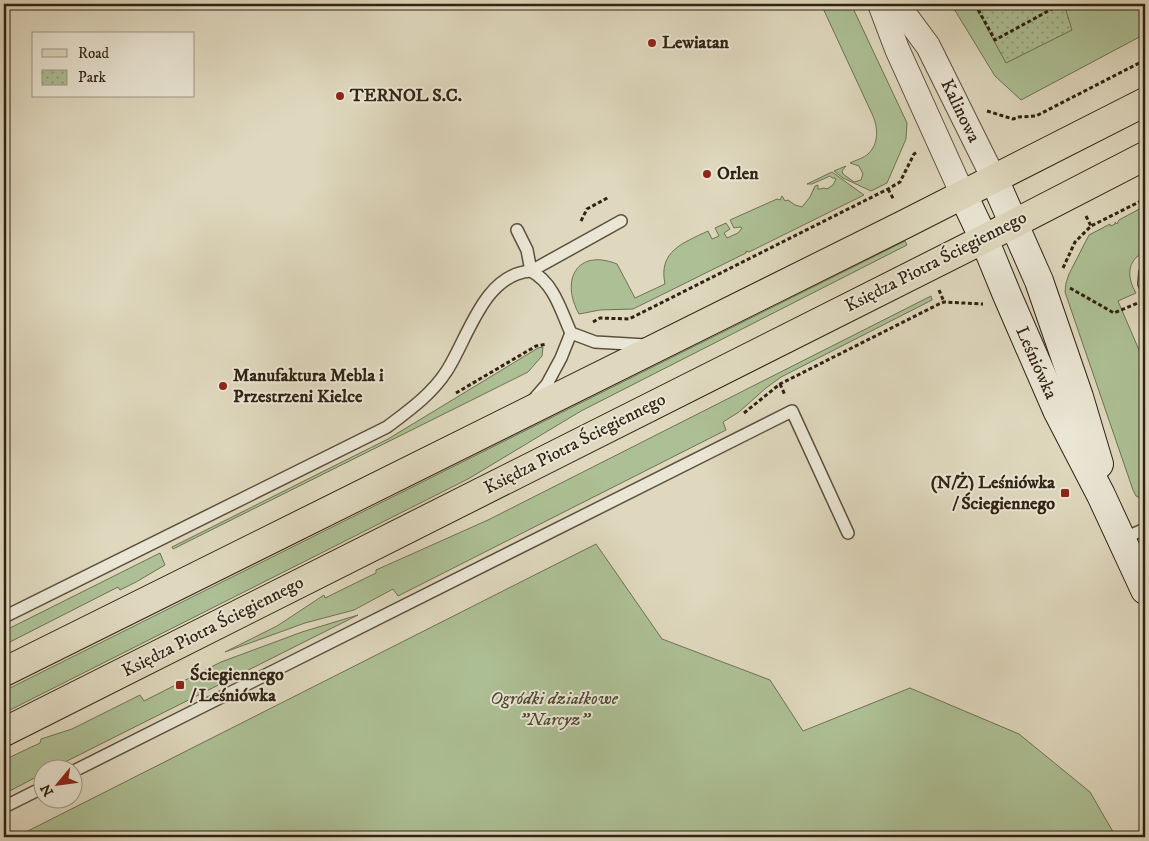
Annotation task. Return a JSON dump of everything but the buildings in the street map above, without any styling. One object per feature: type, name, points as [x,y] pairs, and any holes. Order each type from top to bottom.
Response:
[{"type":"main road","points":[[4,672],[963,195],[1145,102]]},
{"type":"main road","name":"Księdza Piotra Ściegiennego","points":[[4,732],[984,239],[1145,156]]},
{"type":"street","name":"Kalinowa","points":[[880,4],[897,49],[963,195]]},
{"type":"street","name":"Kalinowa","points":[[897,4],[928,46],[1015,223]]},
{"type":"street","name":"Leśniówka","points":[[963,195],[984,239],[1057,410],[1128,532]]},
{"type":"street","name":"Leśniówka","points":[[1015,223],[1039,281],[1128,532],[1145,590]]},
{"type":"lane","points":[[4,617],[387,427],[418,403],[445,373],[466,336],[477,311],[494,291],[508,279],[524,271],[531,270],[621,221]]},
{"type":"lane","points":[[517,230],[527,250],[531,270],[539,275],[548,285],[571,333],[595,342],[662,345]]},
{"type":"lane","points":[[1144,284],[1145,272]]},
{"type":"lane","points":[[522,415],[547,384],[561,358],[571,333]]},
{"type":"lane","points":[[82,767],[792,411],[848,532]]},
{"type":"lane","points":[[4,806],[32,793]]},
{"type":"path","points":[[975,4],[995,40],[1061,4]]},
{"type":"path","points":[[966,123],[986,111],[1013,119],[1036,116],[1145,60]]},
{"type":"path","points":[[418,403],[435,405],[536,346],[550,343],[600,318],[629,319],[888,190],[900,182],[914,154],[937,138]]},
{"type":"path","points":[[576,225],[582,220],[587,208],[610,197]]},
{"type":"path","points":[[1039,281],[1063,270],[1075,242],[1091,226],[1145,199]]},
{"type":"path","points":[[1067,287],[1114,313],[1145,300]]},
{"type":"path","points":[[780,384],[944,302],[985,304],[1007,295]]},
{"type":"green space","points":[[821,4],[851,4],[907,123],[906,139],[887,183],[871,191],[843,178],[834,171],[846,166],[842,171],[843,174],[854,182],[861,180],[863,174],[859,166],[850,163],[864,157],[872,150],[876,141],[877,131],[873,116]]},
{"type":"green space","points":[[951,4],[1145,4],[1145,34],[1021,100],[995,76]]},
{"type":"green space","points":[[974,4],[1064,4],[1072,30],[1006,63]]},
{"type":"green space","points":[[832,172],[864,195],[749,252],[746,251],[746,253],[633,309],[600,310],[579,314],[571,290],[572,279],[576,270],[582,264],[592,260],[603,260],[617,264],[635,298],[665,284],[665,263],[674,250],[682,244],[708,231],[712,239],[719,236],[715,228],[726,223],[730,229],[724,233],[727,238],[738,233],[742,228],[734,228],[730,220],[777,199],[780,200],[782,196],[785,201],[788,200],[802,207],[810,197],[815,186],[818,185],[818,189],[827,189],[833,185],[836,179],[830,176],[812,184],[807,184]]},
{"type":"green space","points":[[1145,206],[1145,252],[1134,260],[1130,270],[1131,281],[1136,293],[1118,301],[1145,364],[1145,500],[1136,496],[1133,490],[1065,292],[1069,274],[1089,235],[1110,224],[1111,226],[1115,224],[1115,222],[1117,224],[1119,220]]},
{"type":"green space","points":[[905,241],[907,245],[581,411],[468,479],[4,713],[4,691]]},
{"type":"green space","points":[[931,296],[932,300],[781,377],[739,412],[723,422],[726,430],[398,596],[393,589],[354,610],[305,623],[225,652],[277,626],[324,595],[325,598],[376,573],[376,570],[488,520]]},
{"type":"green space","points":[[543,347],[542,356],[528,372],[173,549],[172,547],[388,439],[538,348]]},
{"type":"green space","name":"Ogródki działkowe \"Narcyz\"","points":[[596,544],[662,639],[770,680],[803,731],[910,688],[1019,734],[1090,792],[1116,837],[16,837],[73,808],[82,808],[82,804]]},
{"type":"green space","points":[[160,553],[165,565],[120,590],[118,587],[4,645],[4,631]]},
{"type":"green space","points":[[358,615],[73,758],[32,758],[32,779],[4,794],[4,760],[40,743],[41,739],[72,729],[140,695],[144,701],[221,662],[302,632]]},
{"type":"place","name":"Lewiatan","points":[[652,43]]},
{"type":"place","name":"TERNOL S.C.","points":[[340,96]]},
{"type":"place","name":"Orlen","points":[[707,174]]},
{"type":"place","name":"Manufaktura Mebla i Przestrzeni Kielce","points":[[223,386]]},
{"type":"place","name":"(N/Ż) Leśniówka / Ściegiennego","points":[[1065,493]]},
{"type":"place","name":"Ściegiennego / Leśniówka","points":[[180,685]]}]
